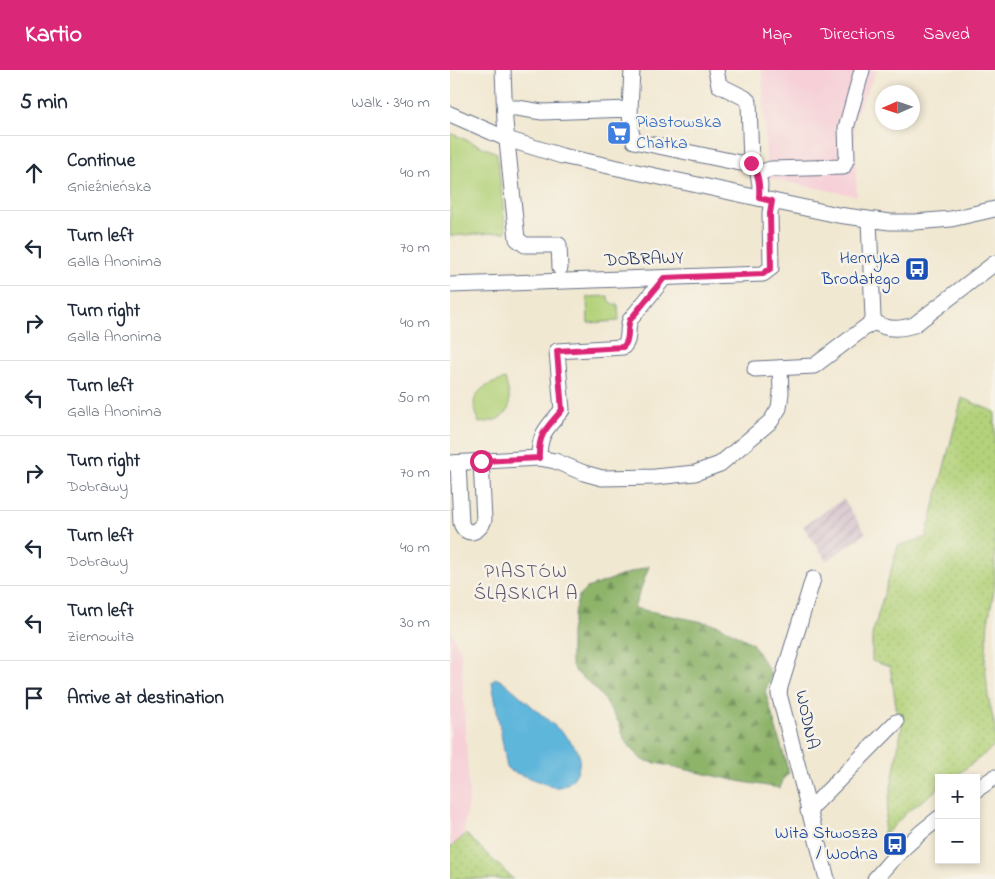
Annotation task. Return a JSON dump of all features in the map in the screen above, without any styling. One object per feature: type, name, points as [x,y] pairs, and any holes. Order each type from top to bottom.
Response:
[{"type":"street","points":[[503,70],[516,239],[525,245],[559,245],[560,268]]},
{"type":"street","points":[[632,70],[630,132],[634,141],[740,163],[754,168],[771,170],[843,167],[847,158],[847,122],[862,70]]},
{"type":"street","points":[[716,70],[719,85],[745,98],[749,102],[754,168],[765,199]]},
{"type":"street","points":[[505,108],[542,112],[630,109]]},
{"type":"street","points":[[450,114],[507,139],[562,156],[869,220],[890,222],[943,220],[970,216],[995,208]]},
{"type":"street","name":"DOBRAWY","points":[[450,285],[763,274],[771,268],[770,213],[765,199]]},
{"type":"street","points":[[869,220],[873,317],[875,322],[883,328],[905,328],[914,325],[995,263]]},
{"type":"street","points":[[539,458],[541,436],[562,410],[557,351],[623,347],[629,339],[628,326],[630,320],[664,278]]},
{"type":"street","points":[[755,369],[814,366],[875,322]]},
{"type":"street","points":[[481,461],[484,520],[482,527],[476,531],[466,531],[461,523],[454,463],[481,461],[539,458],[555,461],[602,478],[655,477],[694,473],[720,464],[771,421],[779,408],[781,393],[780,368]]},
{"type":"street","name":"WODNA","points":[[813,579],[779,694],[808,812],[827,879]]},
{"type":"street","points":[[808,812],[896,722]]},
{"type":"street","points":[[980,787],[995,777]]},
{"type":"street","points":[[875,879],[895,856],[938,819]]},
{"type":"shaded area","points":[[762,70],[877,70],[853,119],[857,196],[767,178]]},
{"type":"shaded area","points":[[843,499],[866,533],[827,561],[803,526]]},
{"type":"shaded area","points":[[450,631],[461,651],[469,795],[463,836],[450,848]]},
{"type":"green space","points":[[450,133],[497,153],[506,232],[450,236]]},
{"type":"green space","points":[[608,296],[608,300],[614,305],[618,305],[619,321],[588,323],[587,297]]},
{"type":"green space","points":[[505,379],[509,398],[507,411],[498,419],[479,423],[474,403],[475,398],[486,386]]},
{"type":"green space","points":[[962,398],[995,412],[995,585],[988,622],[985,663],[988,696],[995,727],[995,746],[958,774],[935,774],[935,791],[906,813],[882,838],[902,726],[897,712],[890,667],[872,661],[872,635],[898,546],[926,537]]},
{"type":"green space","points":[[649,566],[634,608],[718,625],[752,643],[772,676],[765,691],[789,773],[784,778],[780,788],[642,760],[625,741],[619,723],[603,698],[594,687],[575,671],[571,663],[571,632],[579,596],[587,588]]},
{"type":"green space","points":[[466,834],[513,879],[450,879],[450,848]]},
{"type":"water","points":[[495,678],[504,682],[565,735],[575,747],[579,755],[579,767],[574,778],[565,785],[553,787],[507,768],[492,682]]},
{"type":"place","name":"Piastowska Chatka","points":[[619,133]]},
{"type":"place","name":"Henryka Brodatego","points":[[917,269]]},
{"type":"place","name":"Wita Stwosza / Wodna","points":[[895,844]]},
{"type":"district","name":"PIASTÓW ŚLĄSKICH A","points":[[526,583]]},
{"type":"route","points":[[481,461],[539,458],[541,436],[562,410],[557,351],[623,347],[629,339],[628,326],[630,320],[664,278],[763,274],[771,268],[770,213],[772,201],[759,198],[760,185],[758,173],[751,163]]}]
